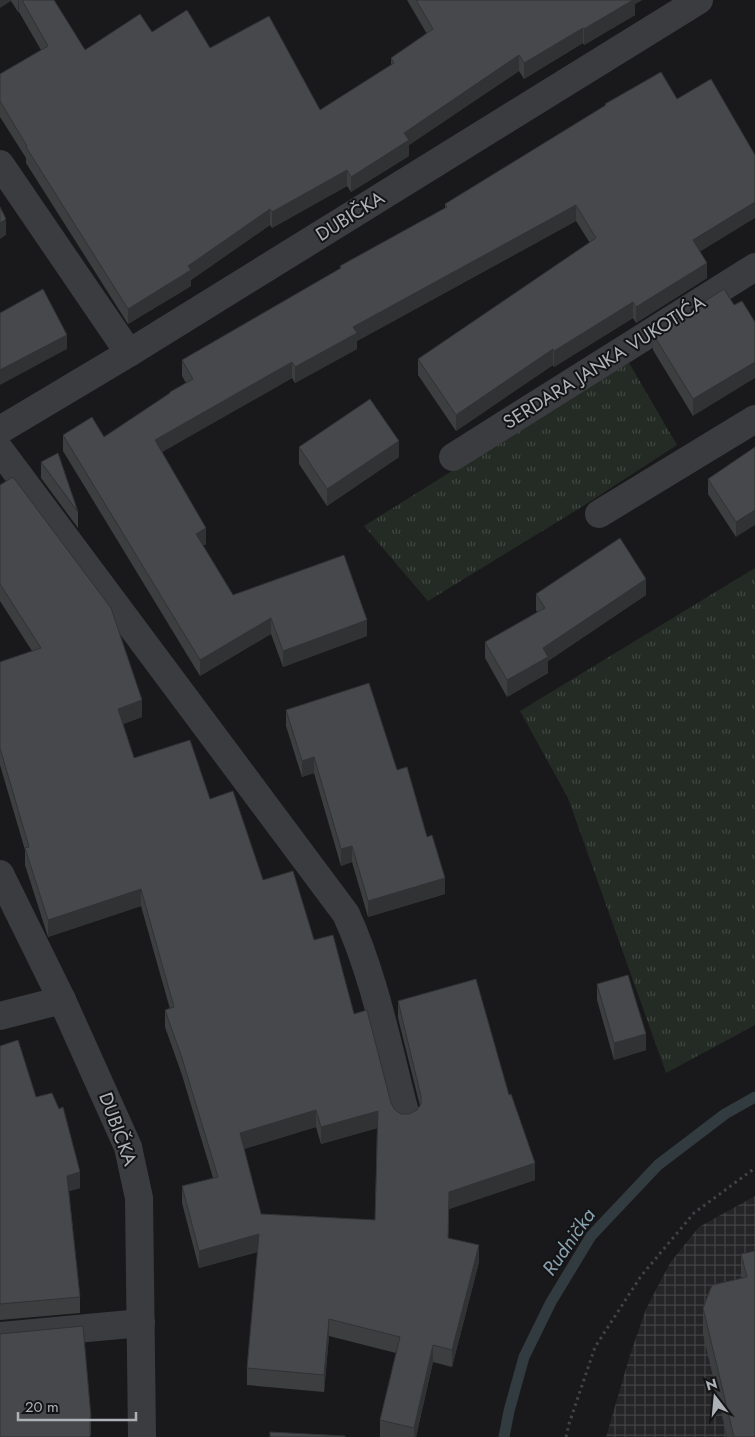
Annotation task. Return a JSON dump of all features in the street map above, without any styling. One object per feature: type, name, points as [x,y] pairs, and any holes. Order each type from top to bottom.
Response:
[{"type":"street","name":"DUBIČKA","points":[[0,430],[129,353],[699,0]]},
{"type":"street","points":[[0,164],[129,353]]},
{"type":"street","name":"SERDARA JANKA VUKOTIĆA","points":[[454,457],[755,267]]},
{"type":"street","points":[[599,514],[755,419]]},
{"type":"street","points":[[0,450],[346,914],[369,974],[406,1116]]},
{"type":"street","name":"DUBIČKA","points":[[0,874],[62,1000],[128,1147],[139,1198],[142,1437]]},
{"type":"street","points":[[0,1016],[62,1000]]},
{"type":"street","points":[[0,1336],[141,1323]]},
{"type":"path","points":[[566,1437],[595,1347],[641,1276],[694,1214],[755,1168]]},
{"type":"shaded area","points":[[755,1196],[755,1437],[606,1437],[630,1355],[646,1309],[670,1263],[699,1227]]},
{"type":"green space","points":[[628,361],[677,445],[580,508],[428,601],[364,526]]},
{"type":"green space","points":[[755,568],[755,1025],[666,1073],[568,798],[520,711]]},
{"type":"building","points":[[22,0],[54,0],[85,50],[140,14],[152,32],[187,10],[210,48],[269,16],[320,110],[394,63],[391,58],[433,29],[416,0],[633,0],[524,63],[519,55],[404,133],[409,140],[351,177],[347,170],[272,212],[270,209],[188,266],[191,270],[128,309],[26,147],[0,101],[0,74],[48,46]]},
{"type":"building","points":[[661,72],[677,99],[711,79],[755,155],[755,202],[693,240],[707,263],[636,307],[633,302],[554,351],[553,349],[456,415],[418,359],[596,238],[576,205],[353,327],[357,333],[295,367],[292,362],[155,440],[206,528],[196,534],[233,595],[344,555],[367,620],[283,651],[271,618],[200,660],[63,435],[92,417],[104,437],[170,392],[193,379],[182,360],[341,268],[340,266],[447,207],[445,204],[605,104]]},
{"type":"building","points":[[0,207],[6,219],[0,223]]},
{"type":"building","points":[[43,289],[67,335],[0,370],[0,313]]},
{"type":"building","points":[[724,289],[734,305],[742,301],[755,322],[755,362],[693,399],[653,334]]},
{"type":"building","points":[[370,399],[399,441],[327,489],[299,447]]},
{"type":"building","points":[[755,447],[755,510],[736,522],[708,479]]},
{"type":"building","points":[[58,453],[78,512],[41,462]]},
{"type":"building","points":[[13,477],[111,608],[142,700],[118,709],[134,758],[190,740],[210,799],[233,791],[263,880],[293,871],[314,940],[333,935],[354,1014],[367,1010],[391,1103],[395,1110],[401,1114],[409,1114],[417,1110],[421,1104],[421,1096],[398,1001],[476,979],[509,1095],[511,1094],[535,1163],[449,1192],[448,1238],[479,1245],[452,1350],[433,1345],[414,1428],[380,1420],[400,1337],[329,1319],[324,1375],[247,1368],[259,1234],[199,1251],[182,1186],[218,1177],[182,1058],[165,1010],[174,1007],[141,889],[48,920],[25,848],[29,847],[0,748],[0,662],[41,648],[0,584],[0,485]],"holes":[[[316,1110],[321,1127],[378,1111],[375,1220],[261,1214],[240,1133]]]},
{"type":"building","points":[[620,538],[646,579],[543,648],[548,657],[507,680],[485,642],[545,608],[536,594]]},
{"type":"building","points":[[369,683],[397,770],[407,767],[427,837],[432,835],[445,878],[368,901],[352,846],[341,849],[314,757],[302,761],[286,710]]},
{"type":"building","points":[[628,975],[646,1034],[614,1043],[597,984]]},
{"type":"building","points":[[18,1040],[36,1097],[52,1093],[59,1109],[63,1107],[80,1172],[67,1176],[80,1297],[0,1304],[0,1046]]},
{"type":"building","points":[[755,1251],[755,1437],[734,1437],[703,1308],[712,1285],[747,1277],[741,1254]]},
{"type":"building","points":[[83,1326],[91,1417],[90,1437],[0,1437],[0,1334]]},
{"type":"building","points":[[270,1432],[345,1436],[345,1437],[270,1437]]},
{"type":"waterway","name":"Rudnička","points":[[504,1437],[524,1357],[551,1302],[591,1236],[658,1165],[725,1114],[755,1097]]}]
